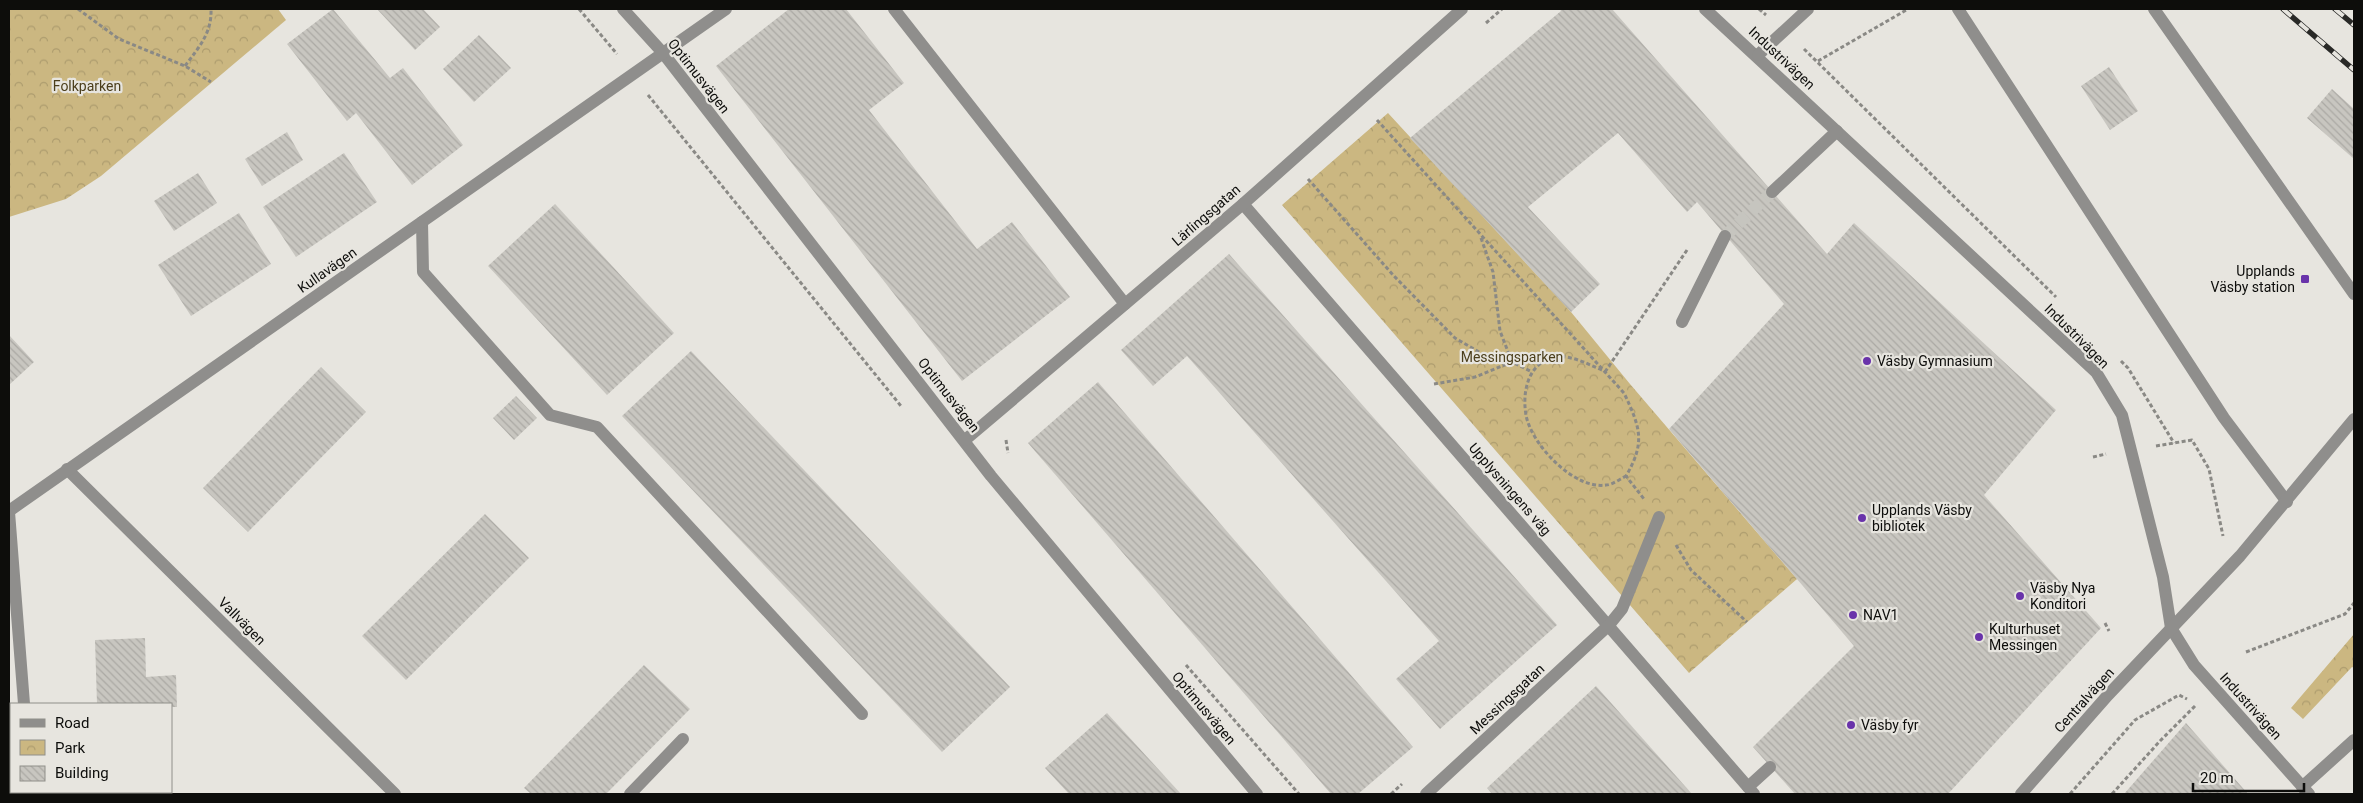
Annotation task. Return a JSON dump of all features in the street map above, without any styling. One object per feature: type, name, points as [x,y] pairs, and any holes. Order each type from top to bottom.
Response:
[{"type":"street","name":"Optimusvägen","points":[[622,9],[663,53],[992,476],[1257,794]]},
{"type":"street","name":"Kullavägen","points":[[9,511],[726,9]]},
{"type":"street","points":[[894,9],[1125,304]]},
{"type":"street","name":"Lärlingsgatan","points":[[965,440],[1243,204],[1462,9]]},
{"type":"street","name":"Industrivägen","points":[[1705,9],[1758,55],[2096,372],[2122,415],[2163,577],[2172,628],[2194,665],[2306,790]]},
{"type":"street","points":[[1758,55],[1808,9]]},
{"type":"street","points":[[1958,9],[2224,418],[2287,502]]},
{"type":"street","points":[[2154,9],[2354,294]]},
{"type":"street","points":[[1772,192],[1837,131]]},
{"type":"street","name":"Upplysningens väg","points":[[1243,204],[1401,389],[1609,625],[1751,791]]},
{"type":"street","points":[[422,222],[423,272],[550,414],[597,427],[862,714]]},
{"type":"street","points":[[1682,322],[1725,236]]},
{"type":"street","name":"Centralvägen","points":[[2021,794],[2108,696],[2240,556],[2287,502],[2354,419]]},
{"type":"street","name":"Vallvägen","points":[[67,469],[395,794]]},
{"type":"street","points":[[9,511],[24,703]]},
{"type":"street","name":"Messingsgatan","points":[[1426,794],[1609,625],[1622,609],[1659,516]]},
{"type":"street","points":[[630,794],[683,739]]},
{"type":"street","points":[[2306,790],[2354,740]]},
{"type":"street","points":[[1751,791],[1770,767]]},
{"type":"path","points":[[78,9],[119,38],[185,66],[211,82]]},
{"type":"path","points":[[185,66],[206,38],[211,21],[211,9]]},
{"type":"path","points":[[1908,9],[1818,61],[2058,298]]},
{"type":"path","points":[[1374,118],[1480,234],[1605,372],[1624,393],[1639,432],[1638,456],[1626,476],[1606,486],[1583,483],[1558,467],[1539,443],[1526,416],[1525,390],[1530,371],[1546,360],[1565,357],[1580,360],[1605,372]]},
{"type":"path","points":[[1307,177],[1394,276],[1455,338],[1486,356],[1512,362],[1530,371]]},
{"type":"path","points":[[1480,234],[1493,272],[1500,331],[1512,362]]},
{"type":"path","points":[[1605,372],[1684,253],[1691,247]]},
{"type":"path","points":[[2114,354],[2128,368],[2174,443]]},
{"type":"path","points":[[1425,385],[1475,376],[1512,362]]},
{"type":"path","points":[[2131,449],[2192,440],[2209,469],[2225,544]]},
{"type":"path","points":[[1626,476],[1659,516],[1691,570],[1747,622]]},
{"type":"path","points":[[2246,652],[2345,614],[2354,603]]},
{"type":"path","points":[[2105,623],[2109,632]]},
{"type":"path","points":[[2070,794],[2136,720],[2179,695],[2196,704],[2112,794]]},
{"type":"path","points":[[1391,794],[1406,781]]},
{"type":"green space","name":"Folkparken","points":[[9,9],[278,9],[286,20],[101,176],[66,199],[9,217]]},
{"type":"green space","name":"Messingsparken","points":[[1388,113],[1571,312],[1797,579],[1689,673],[1282,205]]},
{"type":"green space","points":[[2354,634],[2354,668],[2352,667],[2303,719],[2291,708]]},
{"type":"building","points":[[333,9],[390,78],[403,68],[463,145],[412,185],[356,113],[347,121],[287,44]]},
{"type":"building","points":[[377,9],[423,9],[440,27],[415,50]]},
{"type":"building","points":[[789,9],[846,9],[904,83],[869,110],[977,249],[1012,222],[1070,297],[962,381],[716,66]]},
{"type":"building","name":"Väsby Gymnasium","points":[[1560,9],[1612,9],[1827,254],[1854,223],[2056,410],[1984,495],[2101,628],[1948,794],[1795,794],[1753,747],[1854,646],[1669,429],[1784,304],[1697,202],[1687,212],[1618,133],[1528,207],[1600,284],[1571,312],[1410,138],[1561,11]]},
{"type":"building","points":[[479,35],[511,68],[474,102],[443,69]]},
{"type":"building","points":[[2109,67],[2138,111],[2110,130],[2081,86]]},
{"type":"building","points":[[2332,89],[2354,109],[2354,159],[2307,118]]},
{"type":"building","points":[[287,132],[303,160],[262,186],[245,159]]},
{"type":"building","points":[[344,153],[377,202],[296,257],[263,207]]},
{"type":"building","points":[[198,173],[217,203],[174,231],[154,201]]},
{"type":"building","points":[[555,204],[674,333],[607,395],[488,266]]},
{"type":"building","points":[[239,213],[271,264],[191,316],[158,265]]},
{"type":"building","points":[[1229,254],[1557,625],[1440,729],[1396,679],[1439,641],[1187,356],[1153,386],[1121,350]]},
{"type":"building","points":[[9,335],[34,362],[9,385]]},
{"type":"building","points":[[691,351],[1010,687],[942,752],[622,416]]},
{"type":"building","points":[[321,367],[366,412],[248,532],[203,488]]},
{"type":"building","points":[[1098,382],[1413,747],[1358,794],[1331,794],[1028,443]]},
{"type":"building","points":[[516,396],[537,418],[514,440],[493,418]]},
{"type":"building","points":[[485,514],[529,558],[406,680],[362,636]]},
{"type":"building","points":[[145,638],[146,677],[176,675],[177,707],[172,707],[172,703],[97,703],[95,640]]},
{"type":"building","points":[[644,665],[690,709],[606,794],[531,794],[524,788]]},
{"type":"building","points":[[1596,686],[1692,794],[1492,794],[1487,788]]},
{"type":"building","points":[[1107,713],[1181,794],[1069,794],[1045,768]]},
{"type":"building","points":[[2186,723],[2248,794],[2124,794]]},
{"type":"building","points":[[103,793],[154,793],[154,794]]},
{"type":"tunnel","points":[[1725,236],[1772,192]]},
{"type":"railway","points":[[2283,9],[2354,70]]},
{"type":"railway","points":[[2335,9],[2354,25]]},
{"type":"place","name":"Upplands Väsby station","points":[[2305,279]]},
{"type":"place","name":"Väsby Gymnasium","points":[[1867,361]]},
{"type":"place","name":"Upplands Väsby bibliotek","points":[[1862,518]]},
{"type":"place","name":"Väsby Nya Konditori","points":[[2020,596]]},
{"type":"place","name":"NAV1","points":[[1853,615]]},
{"type":"place","name":"Kulturhuset Messingen","points":[[1979,637]]},
{"type":"place","name":"Väsby fyr","points":[[1851,725]]}]
